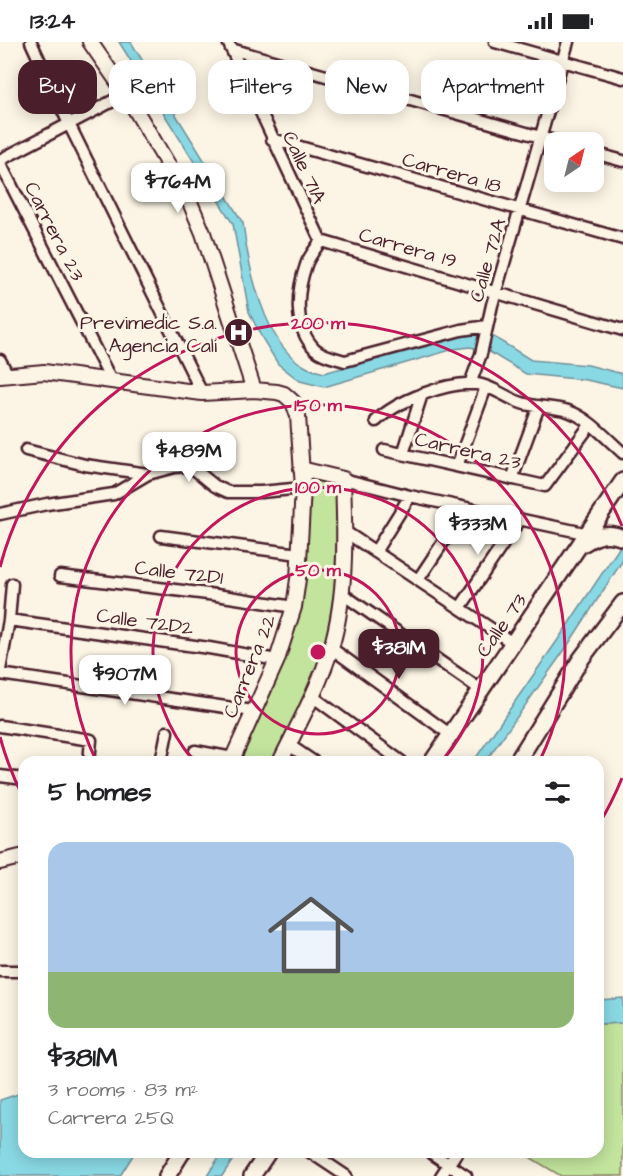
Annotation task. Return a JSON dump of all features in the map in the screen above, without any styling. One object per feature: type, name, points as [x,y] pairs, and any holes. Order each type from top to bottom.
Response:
[{"type":"main road","name":"Calle 73","points":[[436,756],[589,538],[623,482]]},
{"type":"main road","points":[[589,538],[610,533],[623,538]]},
{"type":"main road","points":[[521,756],[581,659],[623,603]]},
{"type":"main road","points":[[167,1176],[178,1158]]},
{"type":"main road","points":[[252,1176],[264,1158]]},
{"type":"street","points":[[31,42],[202,393]]},
{"type":"street","points":[[90,42],[109,69]]},
{"type":"street","points":[[495,42],[559,60]]},
{"type":"street","name":"Calle 72A","points":[[563,60],[568,42]]},
{"type":"street","points":[[230,45],[544,139]]},
{"type":"street","name":"Calle 71A","points":[[230,45],[321,241]]},
{"type":"street","points":[[566,62],[623,78]]},
{"type":"street","points":[[0,161],[109,103]]},
{"type":"street","points":[[138,114],[189,200],[203,233],[254,390]]},
{"type":"street","name":"Calle 72A","points":[[470,384],[481,354],[486,328],[548,114]]},
{"type":"street","name":"Carrera 18","points":[[272,139],[623,239]]},
{"type":"street","points":[[604,156],[623,161]]},
{"type":"street","name":"Carrera 23","points":[[0,161],[111,381]]},
{"type":"street","points":[[321,241],[307,262],[298,294],[301,320],[307,338],[316,350],[328,357],[345,361],[461,330],[486,328]]},
{"type":"street","name":"Carrera 19","points":[[321,241],[623,330]]},
{"type":"street","points":[[0,360],[4,375]]},
{"type":"street","name":"Carrera 22","points":[[4,375],[44,372],[202,393],[254,390],[277,392],[284,394],[293,402],[298,416],[303,488],[294,606],[276,660],[234,756]]},
{"type":"street","points":[[376,421],[396,405],[422,394],[455,385],[470,384],[486,387],[519,402],[570,412],[590,425],[623,453]]},
{"type":"street","points":[[457,466],[486,387]]},
{"type":"street","points":[[403,454],[422,394]]},
{"type":"street","points":[[512,479],[539,406]]},
{"type":"street","name":"Carrera 23","points":[[384,450],[545,486],[590,425]]},
{"type":"street","points":[[26,450],[85,465],[147,474]]},
{"type":"street","points":[[0,514],[114,494],[147,474],[185,466],[228,492],[303,488]]},
{"type":"street","points":[[301,469],[410,496],[520,519],[589,538]]},
{"type":"street","points":[[283,756],[312,696],[331,648],[341,593],[344,531],[343,479]]},
{"type":"street","points":[[375,552],[410,496]]},
{"type":"street","points":[[418,580],[466,508]]},
{"type":"street","points":[[460,608],[520,519]]},
{"type":"street","points":[[344,531],[514,644]]},
{"type":"street","points":[[161,536],[299,554]]},
{"type":"street","name":"Calle 72D1","points":[[60,576],[294,606]]},
{"type":"street","points":[[12,584],[9,620],[0,672],[253,711]]},
{"type":"street","points":[[341,593],[481,690]]},
{"type":"street","name":"Calle 72D2","points":[[9,620],[209,648],[276,660]]},
{"type":"street","points":[[331,648],[451,735]]},
{"type":"street","points":[[312,696],[394,756]]},
{"type":"street","points":[[0,726],[91,740],[89,756]]},
{"type":"street","points":[[162,756],[167,732]]},
{"type":"street","points":[[289,745],[305,756]]},
{"type":"street","points":[[195,751],[216,756]]},
{"type":"street","points":[[0,776],[18,778]]},
{"type":"street","points":[[0,862],[18,858]]},
{"type":"street","points":[[0,971],[18,971]]},
{"type":"street","points":[[319,1158],[346,1176]]},
{"type":"street","points":[[439,1158],[466,1176]]},
{"type":"street","points":[[441,1176],[453,1158]]},
{"type":"green space","points":[[307,479],[335,484],[337,529],[334,591],[325,646],[277,756],[241,756],[282,666],[296,627],[304,592]]},
{"type":"green space","points":[[623,1023],[623,1176],[561,1176],[531,1158],[604,1158],[604,1024]]},
{"type":"water","points":[[119,42],[131,42],[142,60],[130,60]]},
{"type":"water","points":[[164,114],[176,114],[243,223],[254,281],[269,323],[279,342],[291,357],[306,367],[324,373],[470,332],[494,337],[531,360],[588,365],[623,374],[623,388],[586,380],[526,374],[488,351],[470,347],[454,349],[324,387],[300,381],[278,364],[249,312],[233,224]]},
{"type":"water","points":[[623,542],[623,560],[566,648],[489,756],[477,756]]},
{"type":"water","points":[[623,998],[623,1023],[604,1024],[604,1000]]},
{"type":"water","points":[[18,1094],[18,1158],[131,1158],[120,1176],[0,1176],[0,1100]]},
{"type":"water","points":[[218,1158],[234,1158],[222,1176],[207,1176]]},
{"type":"place","name":"Previmedic S.a. Agencia Cali","points":[[238,333]]}]
